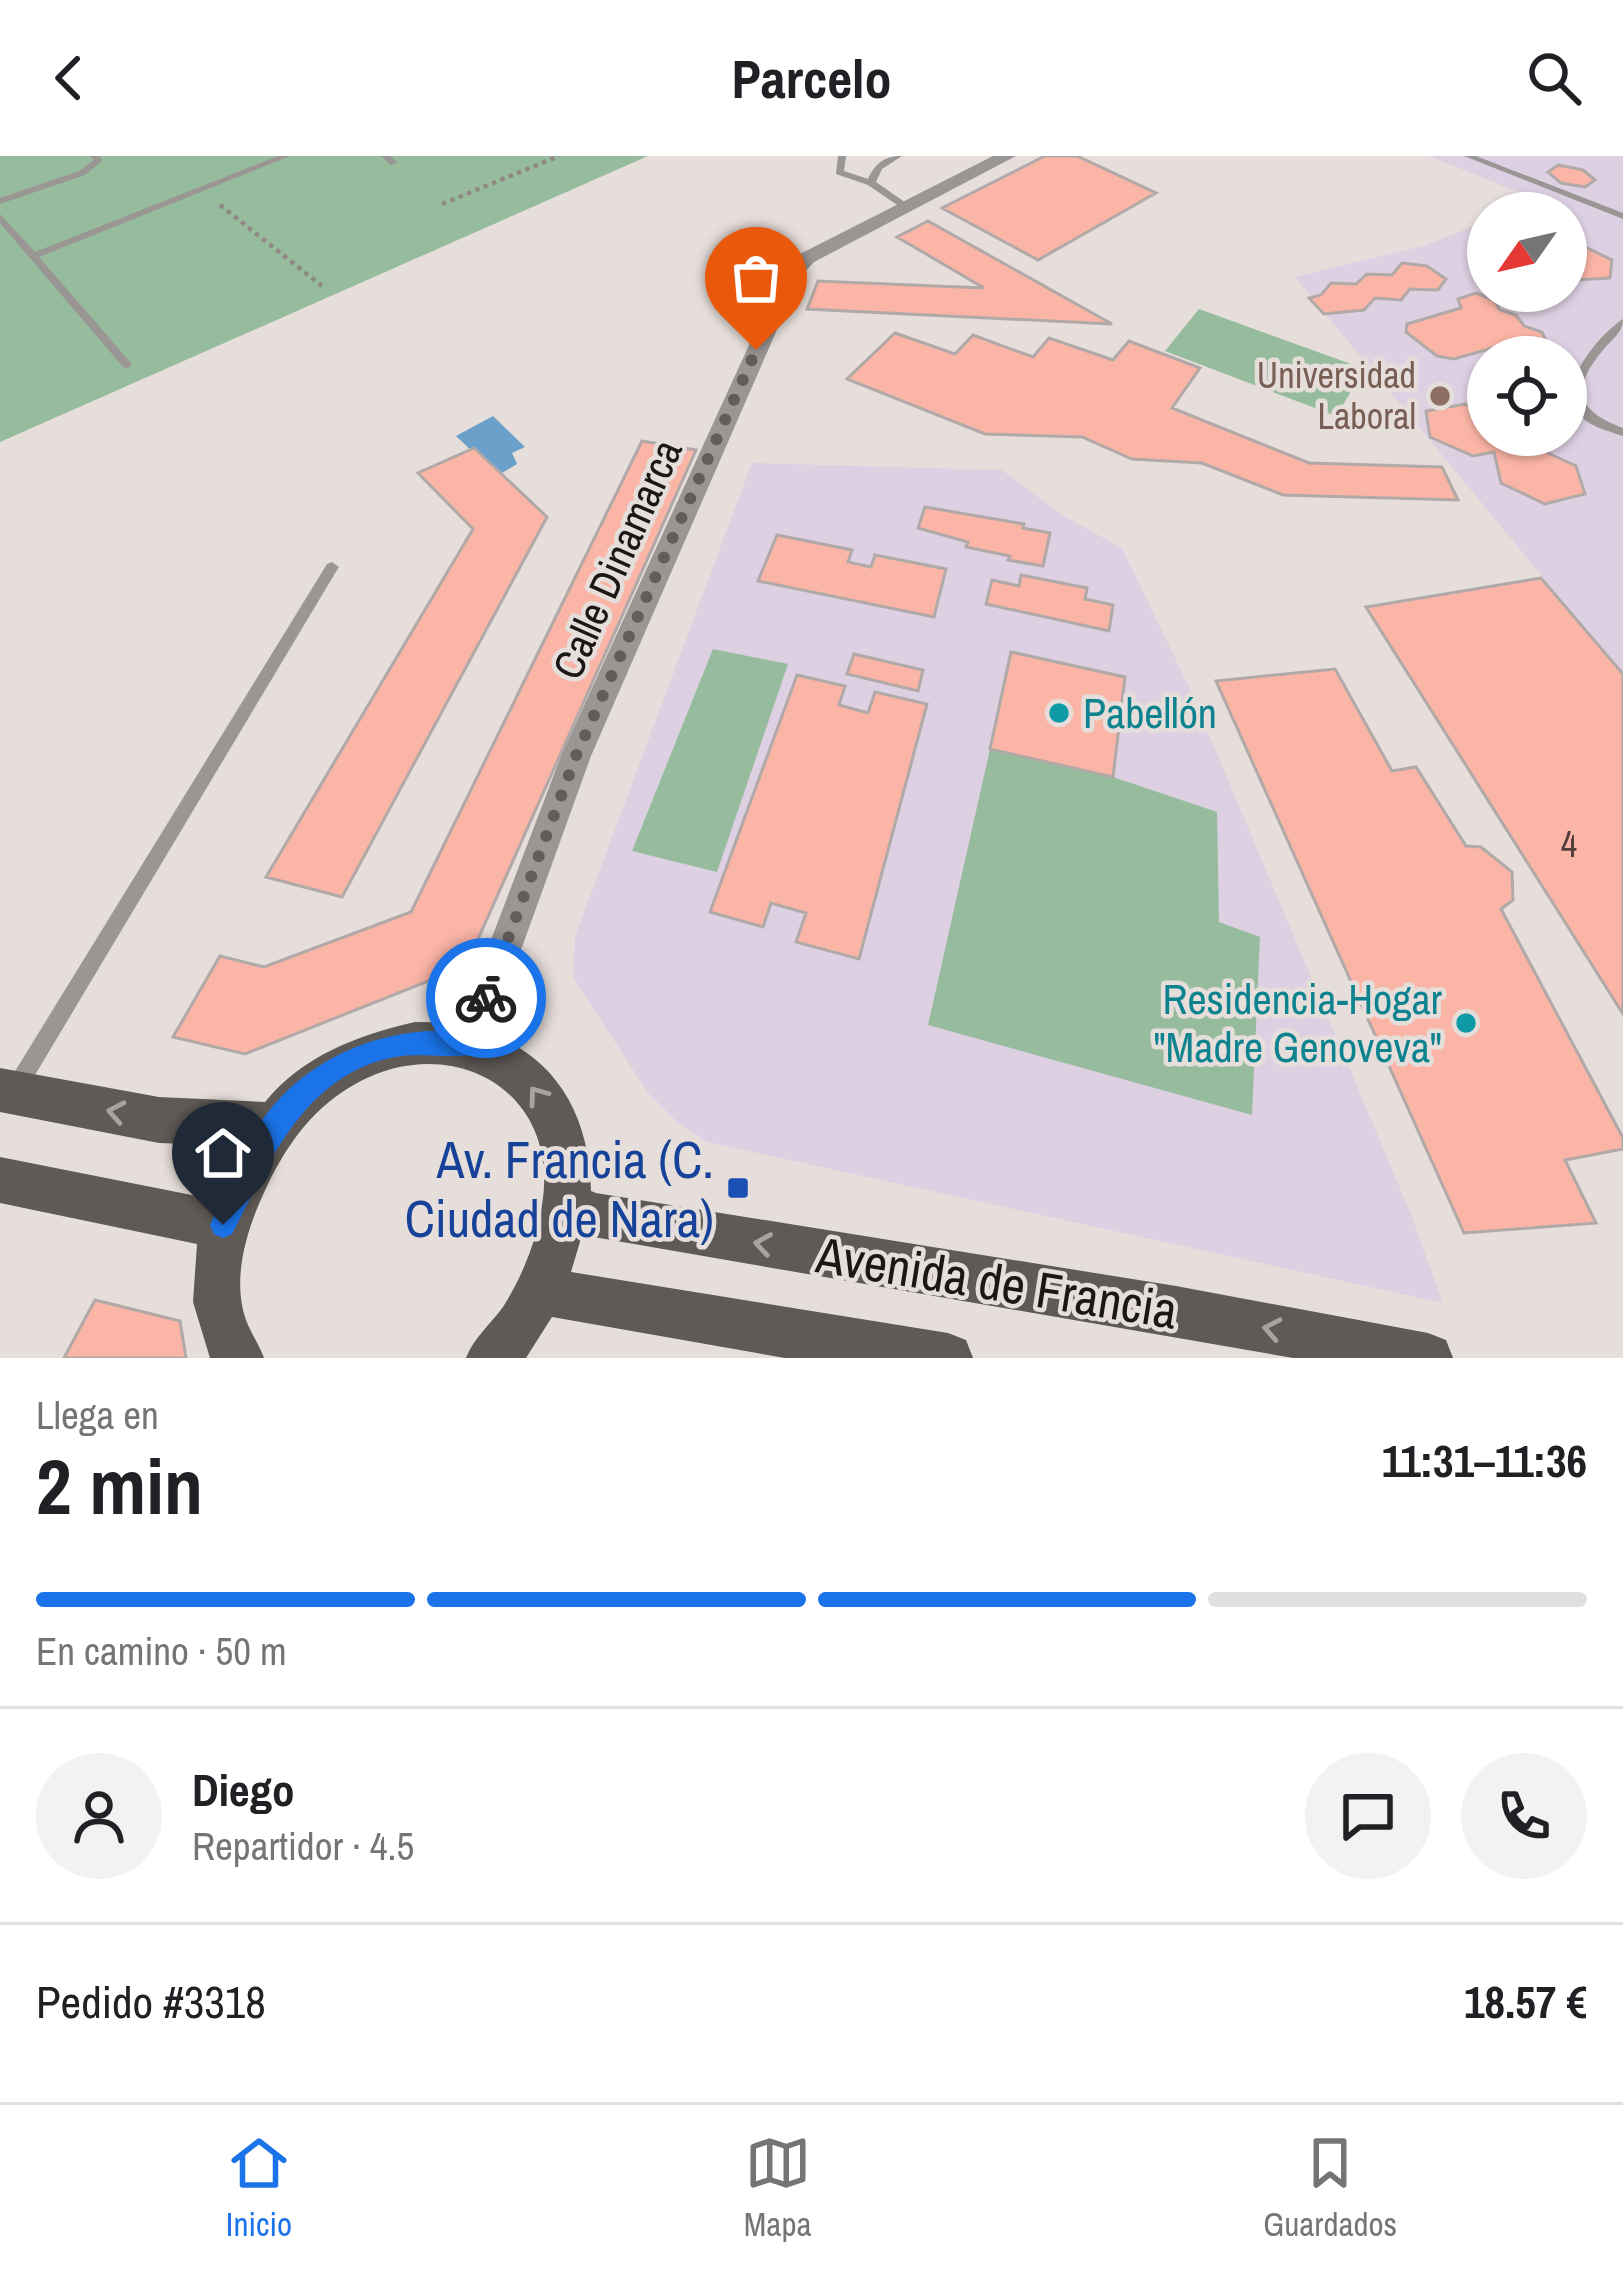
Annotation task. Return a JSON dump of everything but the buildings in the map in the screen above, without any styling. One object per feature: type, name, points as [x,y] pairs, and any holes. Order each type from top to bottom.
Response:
[{"type":"main road","points":[[239,1358],[231,1348],[217,1289],[223,1225],[274,1125],[309,1089],[369,1054],[430,1040],[470,1045],[504,1060],[532,1084],[554,1118],[566,1158],[567,1205],[542,1290],[490,1358]]},
{"type":"main road","points":[[7,1091],[159,1120],[274,1125]]},
{"type":"main road","points":[[0,1180],[223,1225]]},
{"type":"main road","name":"Avenida de Francia","points":[[567,1205],[595,1217],[1176,1311],[1428,1358]]},
{"type":"main road","name":"Avenida de Francia","points":[[542,1290],[617,1307],[948,1358]]},
{"type":"street","name":"Calle Dinamarca","points":[[470,1045],[576,756],[791,275],[807,258],[1006,156]]},
{"type":"lane","points":[[0,201],[82,173],[99,160],[94,156]]},
{"type":"lane","points":[[33,256],[286,156]]},
{"type":"lane","points":[[842,156],[839,172],[872,182],[906,207]]},
{"type":"lane","points":[[872,182],[878,167],[898,156]]},
{"type":"lane","points":[[1468,156],[1623,216]]},
{"type":"lane","points":[[0,217],[127,365]]},
{"type":"lane","points":[[1623,322],[1578,376],[1576,398],[1578,408],[1594,421],[1623,432]]},
{"type":"lane","points":[[7,1091],[332,567]]},
{"type":"path","points":[[442,204],[560,156]]},
{"type":"path","points":[[200,189],[322,286]]},
{"type":"shaded area","name":"Universidad Laboral","points":[[1429,156],[1623,156],[1623,674],[1295,277],[1427,245],[1467,229],[1467,312],[1587,312],[1587,192],[1519,192]]},
{"type":"shaded area","points":[[752,463],[1002,470],[1062,515],[1122,548],[1189,687],[1410,1212],[1443,1303],[707,1142],[678,1123],[648,1093],[573,977],[575,936]]},
{"type":"green space","points":[[0,156],[648,156],[0,442]]},
{"type":"green space","points":[[1199,309],[1365,369],[1336,416],[1165,351]]},
{"type":"green space","points":[[713,649],[788,664],[717,872],[632,851]]},
{"type":"green space","points":[[990,749],[1113,777],[1217,812],[1219,922],[1260,937],[1252,1115],[928,1025]]},
{"type":"water","points":[[493,416],[525,447],[512,453],[517,464],[502,473],[492,470],[456,436]]},
{"type":"way so far","points":[[486,998],[576,756],[756,350]]},
{"type":"place","name":"Universidad Laboral","points":[[1440,396]]},
{"type":"place","name":"Pabellón","points":[[1059,713]]},
{"type":"place","name":"Residencia-Hogar \"Madre Genoveva\"","points":[[1466,1023]]},
{"type":"place","name":"Av. Francia (C. Ciudad de Nara)","points":[[738,1188]]},
{"type":"route","points":[[223,1225],[274,1125],[309,1089],[348,1063],[389,1046],[430,1040],[470,1045],[486,998]]}]
